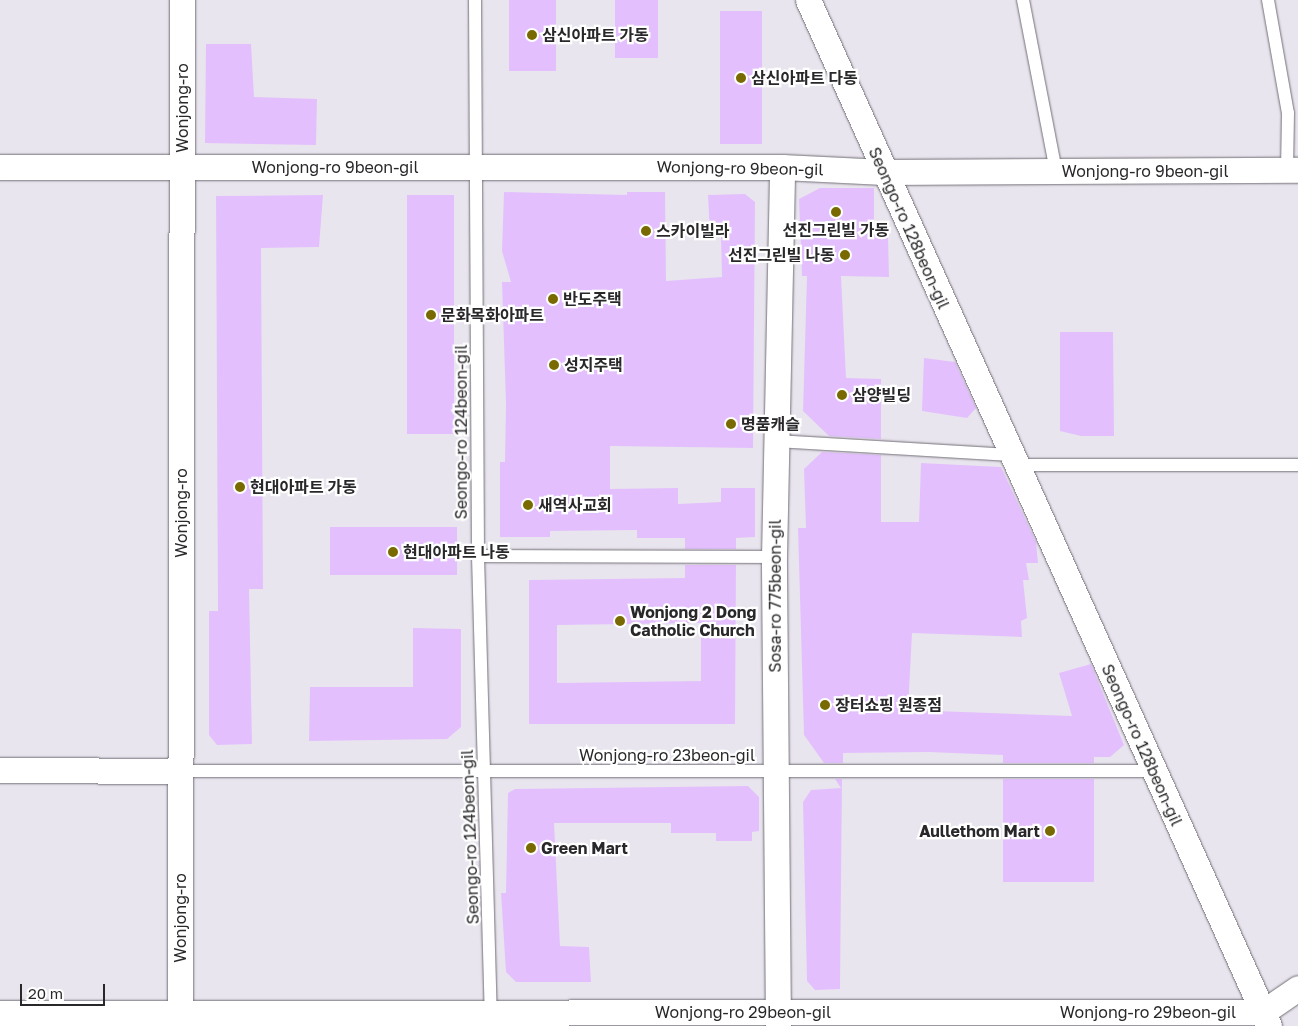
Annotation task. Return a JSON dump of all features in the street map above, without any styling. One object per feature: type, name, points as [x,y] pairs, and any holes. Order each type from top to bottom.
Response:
[{"type":"street","name":"Wonjong-ro","points":[[180,1019],[182,0]]},
{"type":"street","name":"Seongo-ro 128beon-gil","points":[[808,0],[1013,460],[1266,1019]]},
{"type":"street","name":"Wonjong-ro 9beon-gil","points":[[0,167],[782,167],[884,172],[1293,170]]},
{"type":"street","name":"Sosa-ro 775beon-gil","points":[[778,1018],[774,557],[782,167]]},
{"type":"street","points":[[0,770],[181,771]]},
{"type":"street","points":[[1266,1019],[1298,988]]},
{"type":"street","name":"Wonjong-ro 29beon-gil","points":[[0,1013],[180,1019],[491,1013],[778,1018],[1266,1019]]},
{"type":"lane","name":"Seongo-ro 124beon-gil","points":[[475,0],[474,167],[478,556],[491,1013]]},
{"type":"lane","points":[[1023,0],[1056,172]]},
{"type":"lane","points":[[1268,0],[1288,113],[1293,170]]},
{"type":"lane","points":[[776,441],[1013,460],[1298,464]]},
{"type":"lane","points":[[478,556],[774,557]]},
{"type":"lane","name":"Wonjong-ro 23beon-gil","points":[[181,771],[1154,770]]},
{"type":"building","name":"삼신아파트 가동","points":[[509,0],[556,0],[556,71],[509,71]]},
{"type":"building","points":[[615,0],[658,0],[658,58],[615,58]]},
{"type":"building","name":"삼신아파트 다동","points":[[720,11],[762,11],[762,144],[720,144]]},
{"type":"building","points":[[206,44],[251,44],[254,97],[317,99],[316,145],[205,143]]},
{"type":"building","points":[[820,188],[874,188],[874,234],[888,234],[889,277],[841,276],[846,378],[881,379],[881,439],[829,436],[803,411],[807,276],[802,276],[799,199]]},
{"type":"building","points":[[504,192],[627,195],[627,192],[665,192],[666,281],[722,277],[721,236],[710,235],[708,195],[745,194],[755,202],[753,448],[610,446],[610,489],[678,488],[678,504],[721,502],[721,488],[755,488],[755,537],[736,538],[736,549],[685,549],[685,538],[637,538],[637,530],[550,531],[550,537],[500,537],[500,462],[505,462],[506,404],[502,282],[511,282],[502,251]]},
{"type":"building","name":"현대아파트 가동","points":[[323,195],[319,247],[261,248],[263,589],[249,589],[252,744],[217,745],[209,735],[209,611],[218,611],[216,196]]},
{"type":"building","name":"문화목화아파트","points":[[407,195],[454,195],[454,434],[407,434]]},
{"type":"building","points":[[1060,332],[1113,332],[1114,436],[1081,436],[1060,431]]},
{"type":"building","points":[[924,358],[955,362],[976,408],[967,418],[922,411]]},
{"type":"building","points":[[822,452],[881,455],[881,522],[919,522],[921,463],[1001,467],[1036,542],[1038,563],[1026,563],[1029,580],[1023,580],[1027,618],[1021,621],[1022,637],[912,633],[908,710],[1072,716],[1059,673],[1091,664],[1124,745],[1110,757],[1094,757],[1094,763],[1003,763],[1003,755],[928,752],[843,753],[843,763],[824,763],[804,735],[798,528],[806,528],[804,469]]},
{"type":"building","name":"현대아파트 나동","points":[[330,527],[457,527],[457,575],[330,575]]},
{"type":"building","points":[[685,565],[736,565],[735,724],[529,724],[529,580],[685,578]],"holes":[[[701,623],[701,681],[557,683],[557,625]]]},
{"type":"building","points":[[413,628],[461,629],[461,727],[447,739],[309,741],[310,687],[413,687]]},
{"type":"building","points":[[835,779],[842,779],[840,989],[815,990],[807,981],[803,802],[811,790],[841,788]]},
{"type":"building","name":"Aullethom Mart","points":[[1003,779],[1094,779],[1094,882],[1003,882]]},
{"type":"building","points":[[748,786],[759,797],[759,831],[752,832],[752,841],[716,841],[716,833],[671,833],[671,823],[554,823],[560,946],[589,947],[591,982],[516,982],[506,972],[501,893],[506,893],[508,793],[515,789]]},
{"type":"place","name":"삼신아파트 가동","points":[[532,35]]},
{"type":"place","name":"삼신아파트 다동","points":[[741,78]]},
{"type":"place","name":"선진그린빌 가동","points":[[836,212]]},
{"type":"place","name":"스카이빌라","points":[[646,231]]},
{"type":"place","name":"선진그린빌 나동","points":[[845,255]]},
{"type":"place","name":"반도주택","points":[[553,299]]},
{"type":"place","name":"문화목화아파트","points":[[431,315]]},
{"type":"place","name":"성지주택","points":[[554,365]]},
{"type":"place","name":"삼양빌딩","points":[[842,395]]},
{"type":"place","name":"명품캐슬","points":[[731,424]]},
{"type":"place","name":"현대아파트 가동","points":[[240,487]]},
{"type":"place","name":"새역사교회","points":[[528,505]]},
{"type":"place","name":"현대아파트 나동","points":[[393,552]]},
{"type":"place","name":"Wonjong 2 Dong Catholic Church","points":[[620,621]]},
{"type":"place","name":"장터쇼핑 원종점","points":[[825,705]]},
{"type":"place","name":"Aullethom Mart","points":[[1050,831]]},
{"type":"place","name":"Green Mart","points":[[531,848]]}]
